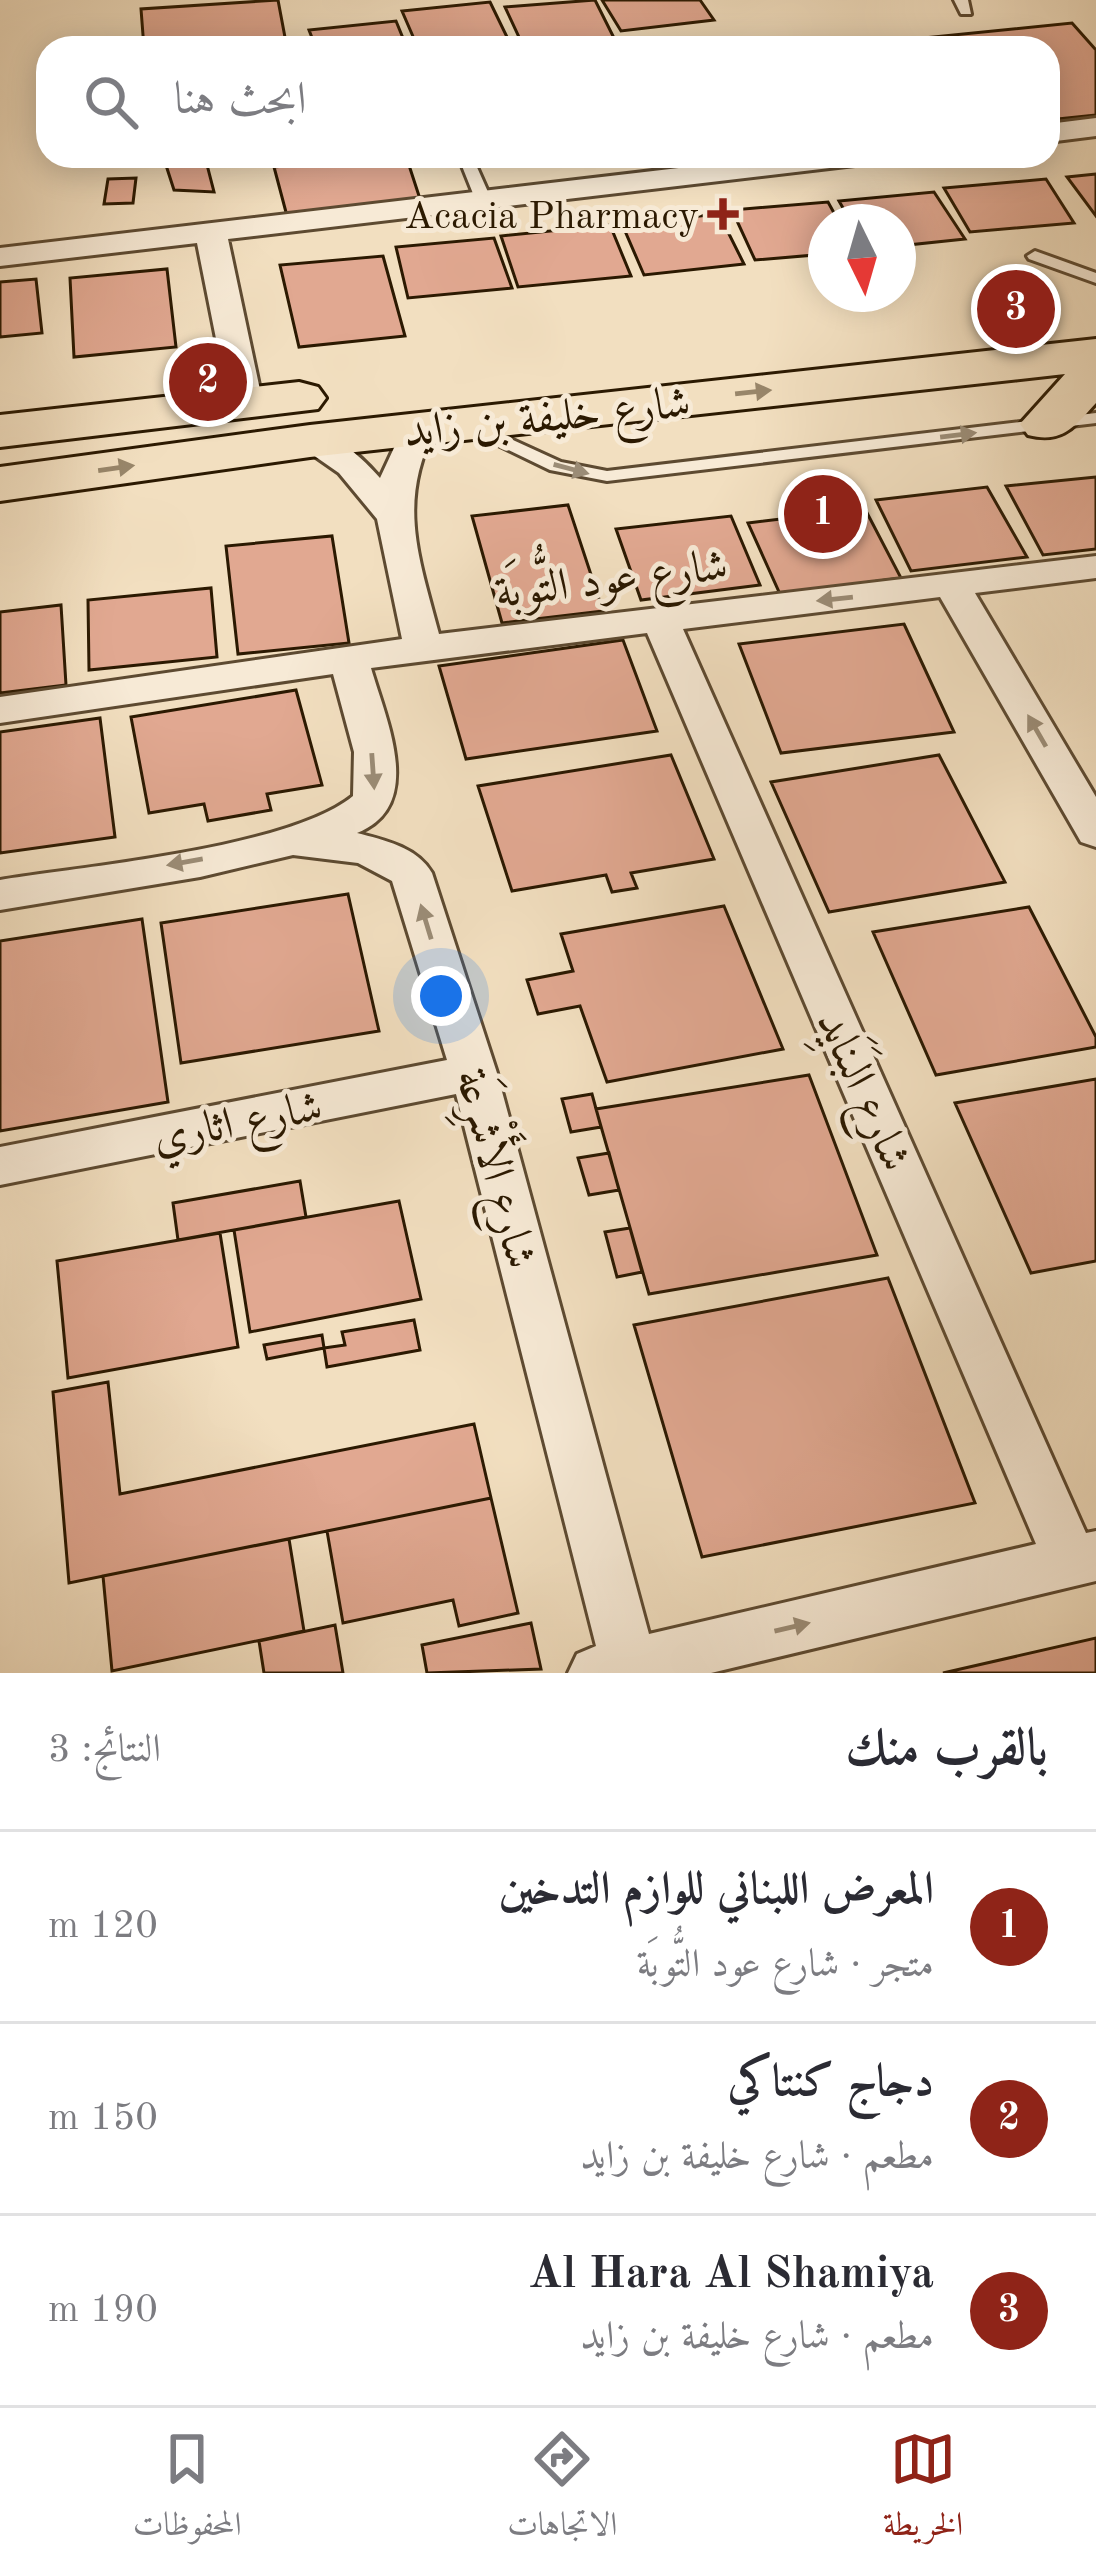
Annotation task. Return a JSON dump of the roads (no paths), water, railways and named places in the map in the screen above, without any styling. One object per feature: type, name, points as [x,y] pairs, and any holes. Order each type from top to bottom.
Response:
[{"type":"main road","name":"شارع خليفة بن زايد","points":[[0,431],[1096,309]]},
{"type":"main road","name":"شارع خليفة بن زايد","points":[[0,484],[310,441],[1096,355]]},
{"type":"main road","points":[[1072,421],[1096,372]]},
{"type":"street","points":[[1060,132],[1096,127]]},
{"type":"street","points":[[0,257],[756,168]]},
{"type":"street","points":[[212,234],[247,404]]},
{"type":"street","points":[[423,648],[392,514],[400,461],[441,426]]},
{"type":"street","points":[[310,441],[351,466],[392,514]]},
{"type":"street","name":"شارع عود التُّوبَة","points":[[0,710],[423,648],[1096,567]]},
{"type":"street","points":[[952,586],[1096,832]]},
{"type":"street","name":"شارع البَنَايِد","points":[[660,619],[1084,1558]]},
{"type":"street","points":[[0,895],[300,842],[352,823],[371,806],[376,768],[349,659]]},
{"type":"street","name":"شارع الأَشْرِعَة","points":[[300,842],[367,850],[394,859],[411,873],[474,1073],[613,1669]]},
{"type":"street","name":"شارع اثاري","points":[[0,1166],[474,1073]]},
{"type":"street","points":[[613,1669],[1084,1558]]},
{"type":"lane","points":[[470,168],[484,201]]},
{"type":"lane","points":[[1035,256],[1096,278]]},
{"type":"lane","points":[[441,426],[556,466],[607,476],[1072,421]]},
{"type":"place","name":"Acacia Pharmacy","points":[[723,214]]},
{"type":"place","name":"Al Hara Al Shamiya","points":[[1016,309]]},
{"type":"place","name":"دجاج كنتاكي","points":[[208,382]]},
{"type":"place","name":"المعرض اللبناني للوازم التدخين","points":[[823,514]]}]
